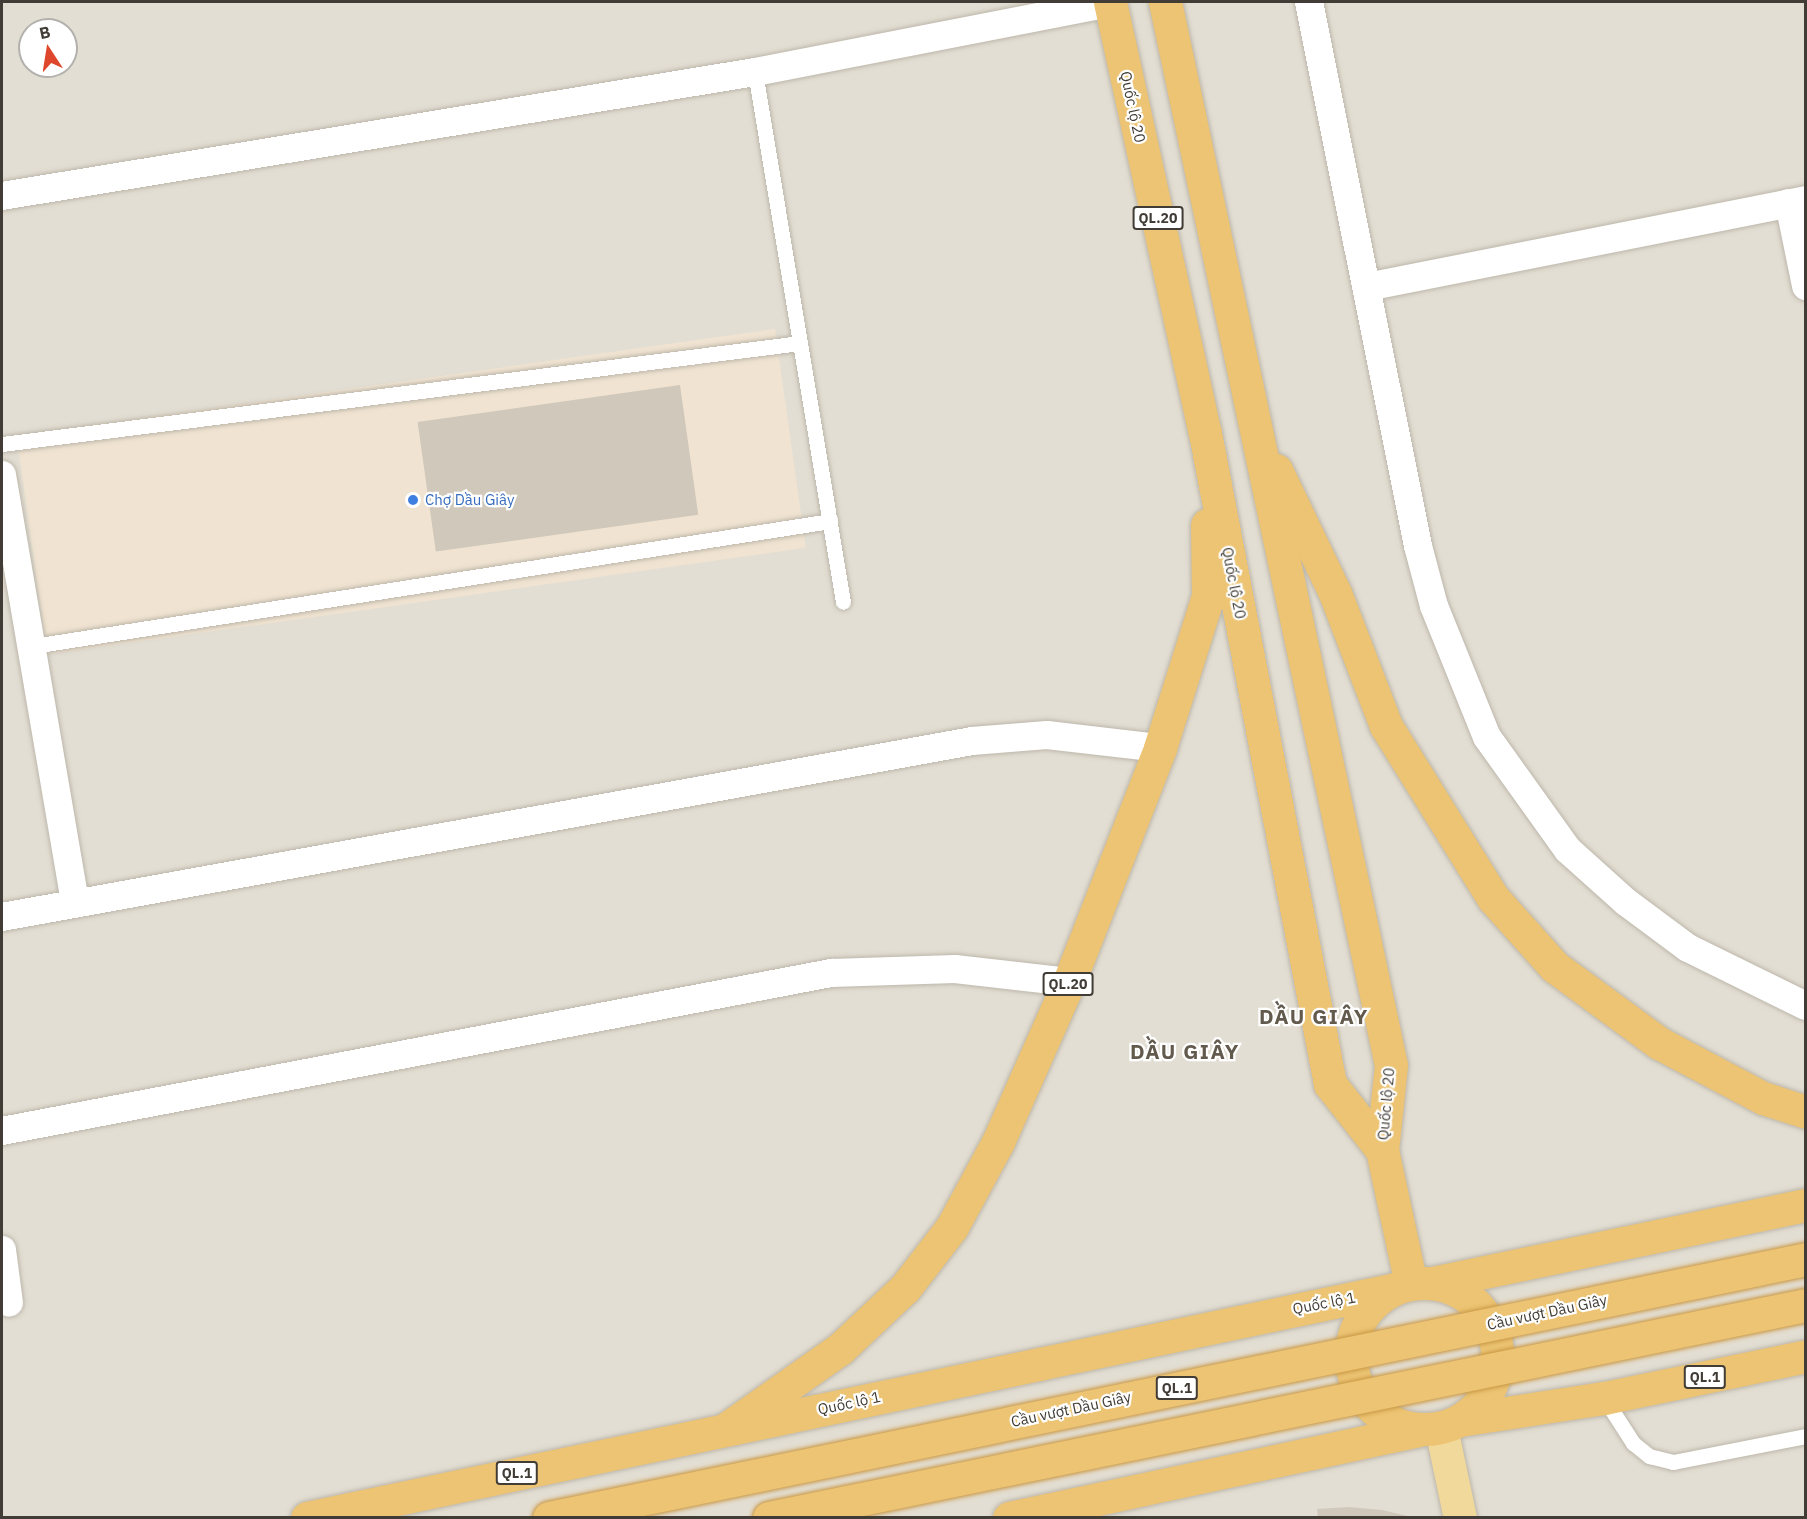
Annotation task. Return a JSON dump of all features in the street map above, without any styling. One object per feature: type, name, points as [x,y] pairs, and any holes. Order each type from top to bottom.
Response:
[{"type":"highway","name":"Quốc lộ 20","points":[[1110,2],[1205,433],[1330,1084],[1382,1150]]},
{"type":"highway","name":"Quốc lộ 20","points":[[1165,2],[1252,420],[1391,1065],[1382,1150],[1411,1286]]},
{"type":"highway","name":"QL.20","points":[[1252,420],[1335,593],[1386,726],[1493,898],[1556,967],[1659,1043],[1763,1098],[1806,1112]]},
{"type":"highway","name":"QL.20","points":[[726,1429],[840,1349],[905,1288],[952,1227],[998,1142],[1069,982],[1160,748],[1208,596],[1205,433]]},
{"type":"highway","name":"Quốc lộ 1","points":[[307,1518],[1806,1205]]},
{"type":"highway","name":"Cầu vượt Dầu Giây","points":[[549,1518],[1806,1259]]},
{"type":"highway","points":[[1411,1286],[1470,1298],[1493,1331],[1498,1351],[1489,1391],[1440,1426],[1379,1415],[1354,1381],[1351,1340],[1373,1303],[1411,1286]]},
{"type":"highway","points":[[769,1518],[1806,1305]]},
{"type":"highway","name":"QL.1","points":[[1009,1518],[1440,1426],[1604,1398],[1806,1356]]},
{"type":"main road","points":[[1440,1426],[1460,1518]]},
{"type":"street","points":[[2,196],[755,72],[1110,2]]},
{"type":"street","points":[[1309,2],[1418,546],[1434,606],[1487,737],[1568,850],[1626,902],[1688,948],[1806,1006]]},
{"type":"street","points":[[1366,286],[1797,202],[1806,286]]},
{"type":"street","points":[[2,475],[8,538],[33,646],[75,902]]},
{"type":"street","points":[[2,917],[972,741],[1047,735],[1160,748]]},
{"type":"street","points":[[2,1131],[831,974],[955,969],[1069,982]]},
{"type":"street","points":[[2,1250],[9,1304]]},
{"type":"lane","points":[[755,72],[843,602]]},
{"type":"lane","points":[[2,444],[800,343]]},
{"type":"lane","points":[[33,646],[830,521]]},
{"type":"lane","points":[[1604,1398],[1633,1443],[1649,1456],[1673,1462],[1806,1436]]},
{"type":"shaded area","points":[[2,2],[1805,2],[1805,1517],[2,1517]]},
{"type":"shaded area","name":"Chợ Dầu Giây","points":[[775,329],[806,548],[47,654],[16,436]]},
{"type":"building","points":[[680,385],[698,515],[436,552],[418,422]]},
{"type":"building","points":[[1349,1507],[1382,1510],[1416,1518],[1318,1518],[1317,1509]]},
{"type":"place","name":"Chợ Dầu Giây","points":[[413,500]]},
{"type":"district","name":"DẦU GIÂY","points":[[1314,1016]]},
{"type":"district","name":"DẦU GIÂY","points":[[1185,1051]]}]
